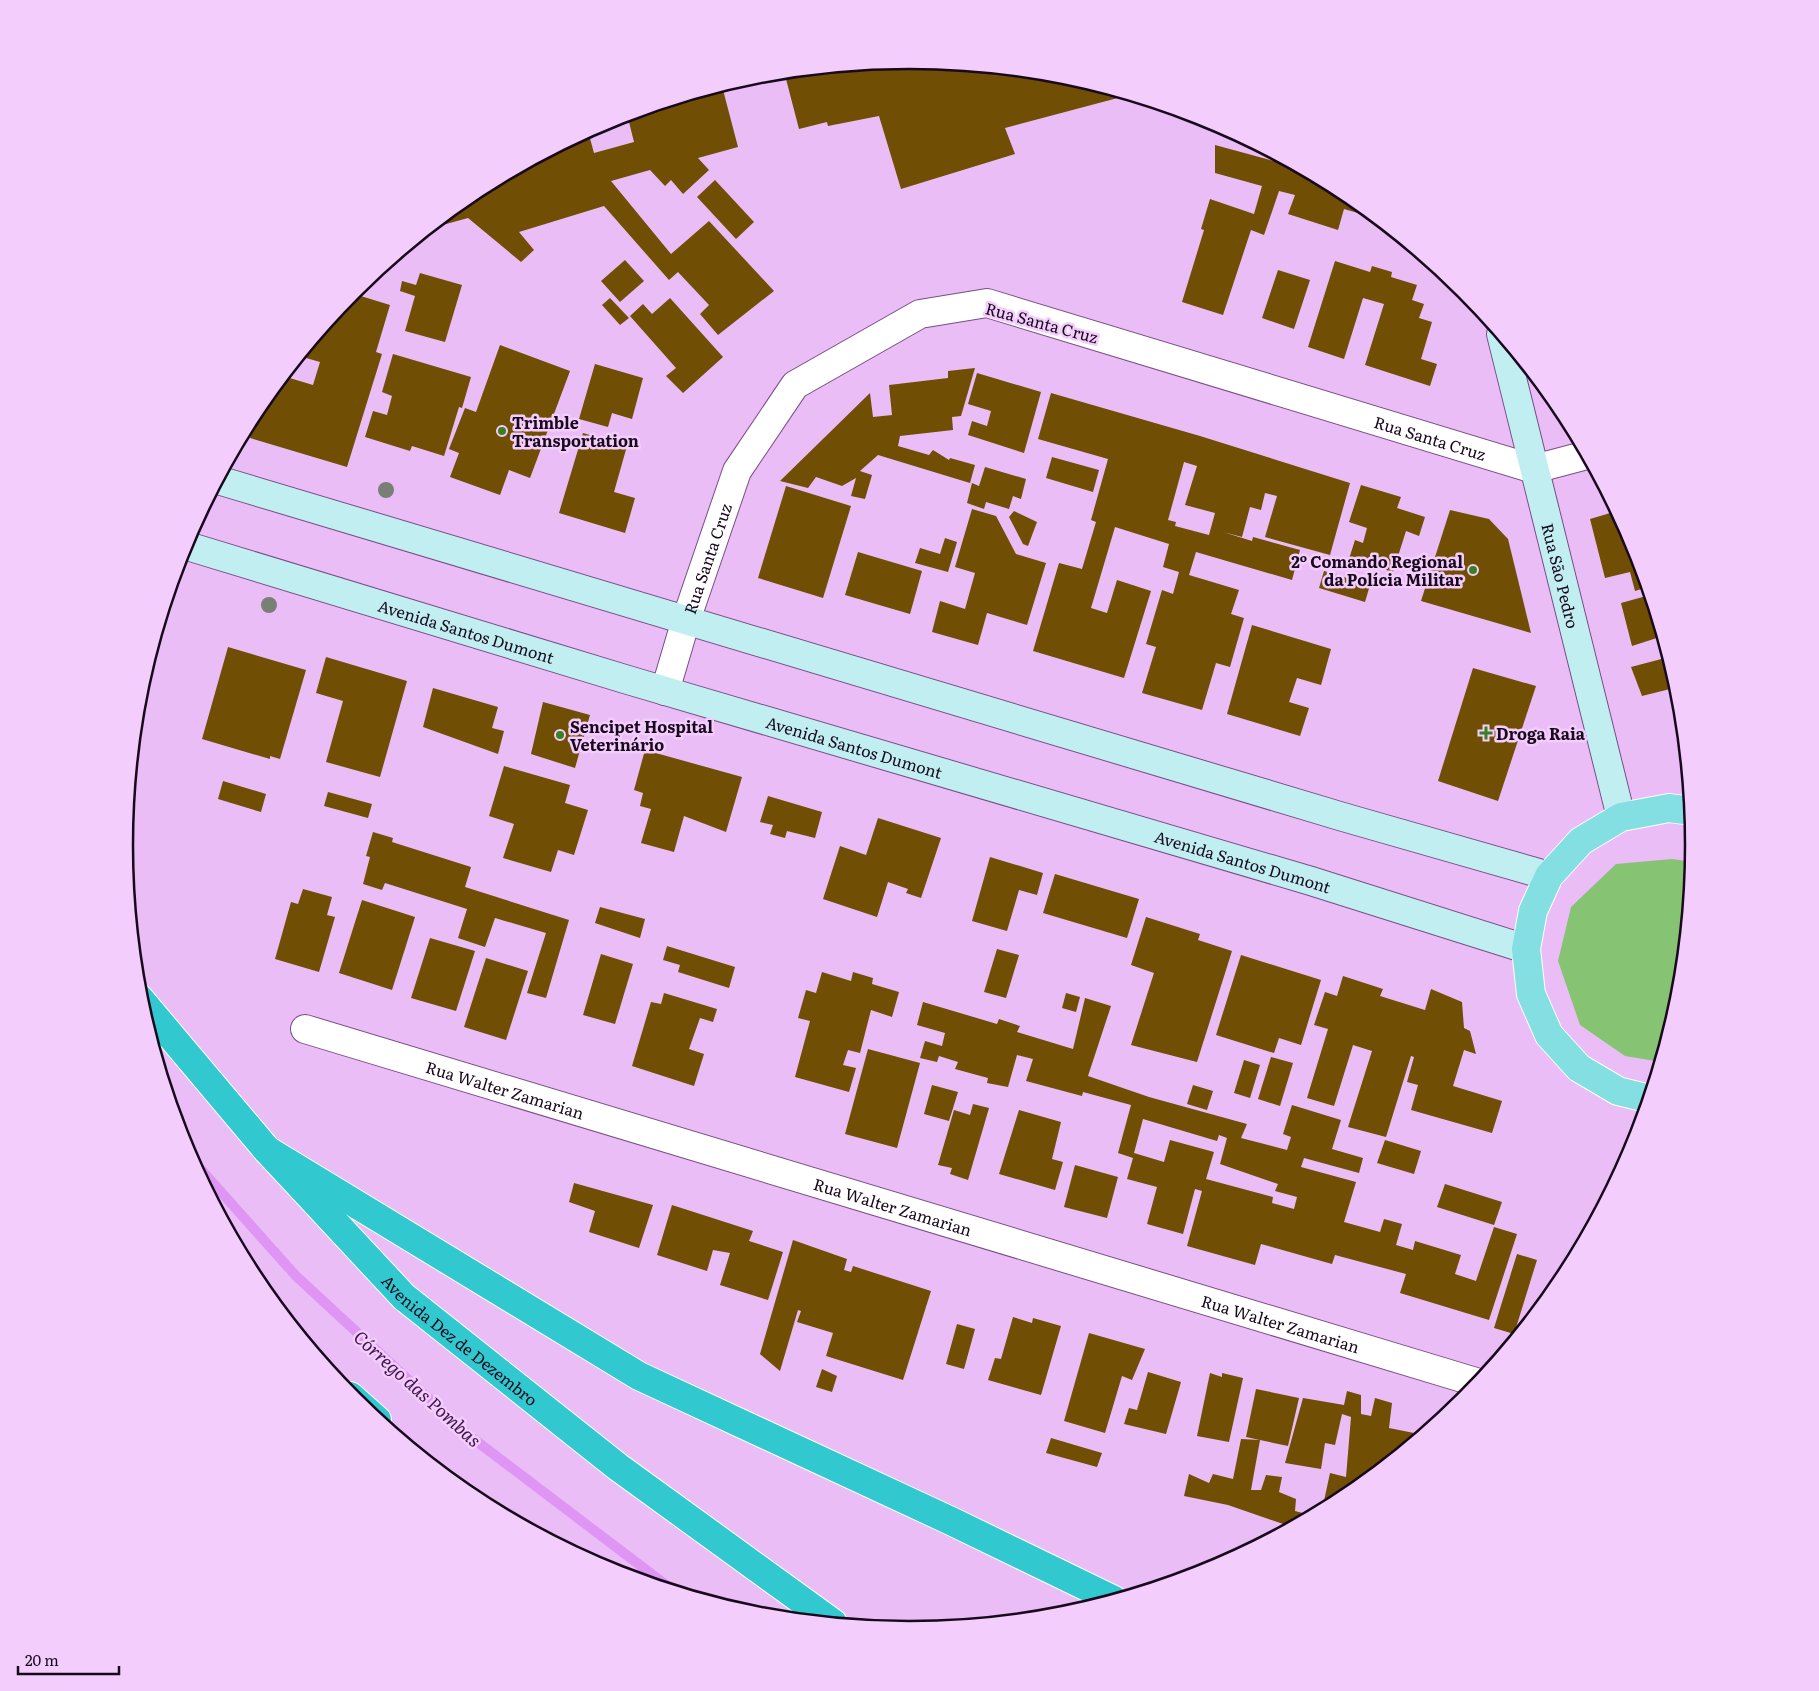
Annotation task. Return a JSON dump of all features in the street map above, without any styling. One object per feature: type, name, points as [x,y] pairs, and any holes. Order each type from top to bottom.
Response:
[{"type":"highway","name":"Avenida Dez de Dezembro","points":[[151,1013],[268,1150],[404,1297],[618,1467],[824,1618]]},
{"type":"highway","points":[[268,1150],[639,1376],[951,1521],[1107,1597]]},
{"type":"main road","name":"Rua São Pedro","points":[[1504,346],[1621,817]]},
{"type":"main road","points":[[224,482],[1352,820],[1549,876]]},
{"type":"main road","name":"Avenida Santos Dumont","points":[[192,547],[665,691],[1311,881],[1526,949]]},
{"type":"main road","points":[[1644,1097],[1618,1091],[1579,1068],[1549,1035],[1531,994],[1526,949],[1533,911],[1549,876],[1581,841],[1621,817],[1669,808],[1685,810]]},
{"type":"street","name":"Rua Santa Cruz","points":[[665,691],[686,620],[738,471],[795,385],[920,314],[987,303],[1534,469]]},
{"type":"street","points":[[1534,469],[1582,456]]},
{"type":"street","name":"Rua Walter Zamarian","points":[[305,1028],[1472,1381]]},
{"type":"green space","points":[[1672,859],[1686,861],[1685,896],[1680,947],[1671,997],[1656,1061],[1625,1056],[1580,1025],[1558,961],[1571,907],[1616,864]]},
{"type":"building","points":[[859,70],[960,70],[1011,75],[1119,98],[1005,128],[1015,154],[901,189],[879,116],[828,126],[827,122],[799,129],[786,79]]},
{"type":"building","points":[[723,92],[738,147],[698,158],[709,170],[683,194],[671,180],[665,186],[650,170],[611,181],[671,254],[709,221],[774,291],[718,335],[700,314],[709,305],[678,272],[669,280],[604,206],[519,232],[534,250],[521,262],[468,218],[443,225],[521,173],[590,138],[594,153],[634,142],[629,122],[660,110]]},
{"type":"building","points":[[1215,145],[1277,162],[1298,173],[1360,214],[1344,209],[1338,230],[1288,214],[1295,195],[1279,191],[1264,235],[1251,230],[1223,315],[1182,302],[1204,230],[1201,229],[1210,199],[1254,214],[1262,186],[1215,173]]},
{"type":"building","points":[[715,180],[754,222],[736,239],[697,197]]},
{"type":"building","points":[[625,260],[644,281],[620,302],[601,281]]},
{"type":"building","points":[[1335,261],[1370,272],[1372,266],[1392,272],[1391,277],[1417,285],[1412,300],[1424,304],[1419,318],[1432,322],[1421,359],[1437,364],[1430,386],[1365,365],[1384,304],[1363,298],[1344,359],[1308,347]]},
{"type":"building","points":[[1278,270],[1310,280],[1294,329],[1262,318]]},
{"type":"building","points":[[420,273],[462,285],[445,342],[405,331],[415,296],[400,291],[402,281],[416,285]]},
{"type":"building","points":[[360,296],[390,305],[376,352],[382,354],[347,467],[250,438],[289,378],[313,385],[320,362],[306,358]]},
{"type":"building","points":[[610,298],[629,318],[620,325],[602,305]]},
{"type":"building","points":[[670,298],[723,357],[683,393],[666,376],[676,368],[630,316],[643,304],[652,314]]},
{"type":"building","name":"Trimble Transportation","points":[[500,345],[570,371],[530,478],[509,470],[500,495],[450,477],[459,453],[449,449],[465,408],[476,412]]},
{"type":"building","points":[[393,354],[471,377],[462,408],[459,407],[444,456],[412,446],[410,451],[365,437],[373,411],[387,415],[392,396],[382,392]]},
{"type":"building","points":[[595,364],[643,378],[632,419],[612,413],[608,427],[579,419]]},
{"type":"building","points":[[975,368],[961,416],[952,417],[953,430],[900,436],[898,446],[929,455],[933,450],[949,460],[950,458],[975,465],[970,483],[878,455],[860,471],[872,475],[865,499],[851,496],[856,478],[842,486],[816,477],[808,488],[780,481],[870,393],[873,417],[892,415],[889,385],[948,378],[948,371]]},
{"type":"building","points":[[977,373],[1041,392],[1024,453],[968,435],[972,421],[987,426],[991,411],[968,404]]},
{"type":"building","points":[[1051,393],[1200,436],[1350,483],[1330,555],[1265,537],[1277,496],[1265,493],[1261,510],[1250,507],[1242,537],[1223,532],[1252,541],[1253,537],[1300,550],[1292,580],[1196,552],[1189,575],[1239,590],[1231,614],[1244,618],[1230,667],[1216,663],[1202,710],[1142,693],[1156,647],[1146,644],[1162,590],[1173,594],[1179,572],[1163,567],[1169,544],[1115,527],[1091,608],[1107,613],[1117,580],[1151,591],[1124,678],[1033,651],[1059,563],[1082,569],[1096,522],[1091,520],[1108,459],[1038,439]],"holes":[[[1184,462],[1197,466],[1185,505],[1215,513],[1209,535],[1175,526],[1176,522],[1168,520]]]},
{"type":"building","points":[[583,433],[627,446],[614,492],[635,498],[625,533],[559,513]]},
{"type":"building","points":[[1052,457],[1099,470],[1093,492],[1046,478]]},
{"type":"building","points":[[985,467],[1026,479],[1021,499],[1013,496],[1009,509],[986,502],[984,509],[967,503],[972,483],[979,486]]},
{"type":"building","points":[[1361,485],[1401,497],[1397,508],[1425,517],[1419,536],[1406,531],[1393,572],[1349,559],[1355,540],[1363,543],[1367,528],[1349,522]]},
{"type":"building","points":[[786,486],[851,506],[823,598],[758,578]]},
{"type":"building","points":[[972,509],[996,516],[1016,554],[1046,563],[1027,625],[987,613],[978,645],[932,632],[940,601],[965,609],[975,573],[955,567]]},
{"type":"building","name":"2º Comando Regional da Polícia Militar","points":[[1450,510],[1489,519],[1508,539],[1531,633],[1421,601]]},
{"type":"building","points":[[1014,511],[1037,522],[1028,546],[1023,544],[1009,517]]},
{"type":"building","points":[[1611,513],[1642,589],[1635,591],[1630,572],[1605,578],[1590,519]]},
{"type":"building","points":[[945,538],[957,542],[948,572],[915,563],[920,548],[940,554]]},
{"type":"building","points":[[858,552],[922,571],[910,614],[845,595]]},
{"type":"building","points":[[1324,571],[1370,585],[1365,602],[1319,588]]},
{"type":"building","points":[[1645,596],[1658,638],[1632,646],[1621,603]]},
{"type":"building","points":[[1252,625],[1331,649],[1321,685],[1297,678],[1289,702],[1309,708],[1300,736],[1227,714]]},
{"type":"building","points":[[228,647],[306,670],[280,759],[270,756],[270,759],[202,739]]},
{"type":"building","points":[[326,657],[407,681],[380,777],[326,762],[343,701],[316,693]]},
{"type":"building","points":[[1663,659],[1670,689],[1642,696],[1631,667]]},
{"type":"building","name":"Droga Raia","points":[[1473,668],[1536,686],[1498,801],[1438,781]]},
{"type":"building","points":[[433,688],[498,707],[492,728],[504,731],[498,754],[423,727]]},
{"type":"building","name":"Sencipet Hospital Veterinário","points":[[543,702],[590,715],[575,768],[531,754]]},
{"type":"building","points":[[645,750],[742,777],[726,832],[684,816],[674,852],[641,843],[651,809],[640,806],[643,793],[634,790]]},
{"type":"building","points":[[504,766],[570,785],[565,803],[588,810],[574,855],[558,850],[551,872],[503,858],[514,824],[489,816]]},
{"type":"building","points":[[223,781],[266,794],[261,812],[218,799]]},
{"type":"building","points":[[328,792],[372,804],[368,818],[324,806]]},
{"type":"building","points":[[768,796],[822,812],[815,838],[787,831],[785,838],[770,834],[773,825],[760,822]]},
{"type":"building","points":[[878,818],[941,838],[921,898],[906,893],[908,889],[888,882],[877,917],[823,899],[840,846],[866,855]]},
{"type":"building","points":[[373,832],[393,838],[392,842],[471,867],[465,887],[569,920],[546,998],[527,993],[546,933],[495,918],[485,947],[458,938],[467,909],[385,883],[382,890],[363,884],[370,857],[366,856]]},
{"type":"building","points":[[990,857],[1043,873],[1037,895],[1019,890],[1007,931],[972,921]]},
{"type":"building","points":[[1055,874],[1139,899],[1127,938],[1043,913]]},
{"type":"building","points":[[303,889],[332,897],[327,915],[335,917],[319,972],[275,959],[291,902],[298,904]]},
{"type":"building","points":[[362,900],[415,917],[392,990],[339,973]]},
{"type":"building","points":[[600,907],[645,919],[640,938],[595,923]]},
{"type":"building","points":[[1146,917],[1200,934],[1198,940],[1232,951],[1197,1062],[1131,1045],[1154,973],[1131,965]]},
{"type":"building","points":[[430,938],[475,951],[456,1011],[411,998]]},
{"type":"building","points":[[667,946],[735,967],[729,988],[678,972],[680,965],[663,960]]},
{"type":"building","points":[[997,949],[1019,955],[1006,998],[984,992]]},
{"type":"building","points":[[601,954],[633,964],[615,1024],[583,1015]]},
{"type":"building","points":[[1241,955],[1321,980],[1301,1045],[1279,1038],[1274,1053],[1216,1035]]},
{"type":"building","points":[[486,958],[528,971],[506,1040],[464,1027]]},
{"type":"building","points":[[822,972],[851,981],[853,972],[873,978],[872,984],[899,992],[892,1017],[871,1010],[860,1053],[848,1050],[843,1065],[856,1068],[849,1092],[795,1077],[810,1021],[798,1018],[806,990],[816,993]]},
{"type":"building","points":[[1343,976],[1383,989],[1380,996],[1425,1010],[1431,989],[1462,1002],[1464,1028],[1470,1031],[1476,1054],[1464,1050],[1453,1086],[1502,1101],[1492,1133],[1411,1110],[1418,1085],[1407,1082],[1414,1057],[1411,1056],[1386,1137],[1348,1127],[1372,1051],[1353,1045],[1334,1106],[1307,1098],[1328,1029],[1314,1025],[1325,992],[1337,996]]},
{"type":"building","points":[[664,993],[717,1009],[713,1022],[700,1018],[689,1049],[704,1054],[694,1086],[632,1066],[651,1002],[661,1004]]},
{"type":"building","points":[[1066,993],[1080,997],[1076,1012],[1062,1008]]},
{"type":"building","points":[[1085,998],[1111,1006],[1088,1076],[1149,1097],[1247,1124],[1241,1138],[1287,1150],[1291,1137],[1283,1134],[1292,1105],[1341,1120],[1332,1149],[1363,1158],[1359,1173],[1304,1158],[1301,1167],[1356,1182],[1344,1222],[1380,1232],[1384,1219],[1402,1224],[1396,1245],[1413,1250],[1415,1241],[1461,1255],[1455,1274],[1476,1281],[1494,1227],[1517,1234],[1489,1320],[1400,1293],[1406,1274],[1335,1255],[1332,1264],[1261,1244],[1255,1265],[1187,1246],[1202,1191],[1195,1189],[1183,1234],[1147,1224],[1157,1187],[1127,1179],[1133,1158],[1118,1153],[1131,1105],[1083,1092],[1082,1096],[1026,1081],[1033,1059],[1017,1055],[1008,1087],[987,1083],[988,1078],[955,1069],[958,1062],[939,1056],[937,1062],[920,1058],[925,1041],[942,1046],[945,1033],[917,1025],[923,1002],[997,1024],[999,1019],[1020,1026],[1017,1032],[1073,1049]],"holes":[[[1143,1119],[1217,1141],[1219,1135],[1227,1138],[1220,1164],[1278,1184],[1275,1191],[1297,1197],[1294,1209],[1272,1203],[1273,1197],[1206,1179],[1214,1152],[1170,1140],[1164,1162],[1134,1153]]]},
{"type":"building","points":[[868,1049],[920,1063],[897,1148],[845,1134]]},
{"type":"building","points":[[1271,1057],[1293,1063],[1280,1106],[1258,1099]]},
{"type":"building","points":[[1244,1060],[1260,1065],[1250,1098],[1234,1093]]},
{"type":"building","points":[[932,1085],[958,1092],[949,1121],[924,1114]]},
{"type":"building","points":[[1193,1085],[1213,1091],[1207,1110],[1187,1104]]},
{"type":"building","points":[[973,1104],[989,1108],[968,1180],[950,1174],[952,1168],[938,1165],[954,1110],[970,1115]]},
{"type":"building","points":[[1019,1110],[1061,1122],[1052,1159],[1063,1162],[1055,1190],[999,1174]]},
{"type":"building","points":[[1385,1140],[1421,1151],[1414,1174],[1377,1163]]},
{"type":"building","points":[[1075,1165],[1118,1177],[1107,1218],[1064,1207]]},
{"type":"building","points":[[574,1183],[653,1205],[639,1248],[589,1232],[595,1211],[569,1202]]},
{"type":"building","points":[[1445,1184],[1502,1202],[1494,1225],[1437,1207]]},
{"type":"building","points":[[672,1205],[753,1231],[749,1241],[783,1252],[768,1300],[720,1285],[730,1253],[713,1250],[707,1271],[657,1255]]},
{"type":"building","points":[[793,1240],[847,1259],[844,1270],[851,1272],[853,1266],[931,1291],[903,1380],[826,1356],[833,1333],[797,1322],[801,1311],[798,1310],[780,1371],[760,1354]]},
{"type":"building","points":[[1517,1254],[1537,1260],[1515,1332],[1513,1334],[1494,1328]]},
{"type":"building","points":[[1013,1317],[1032,1323],[1033,1318],[1061,1326],[1041,1395],[988,1380],[995,1358],[1001,1359]]},
{"type":"building","points":[[957,1324],[975,1329],[964,1369],[946,1364]]},
{"type":"building","points":[[1089,1333],[1145,1349],[1132,1380],[1122,1376],[1105,1433],[1064,1421]]},
{"type":"building","points":[[822,1369],[837,1376],[832,1392],[816,1387]]},
{"type":"building","points":[[1148,1372],[1181,1382],[1166,1434],[1124,1424],[1129,1408],[1137,1410]]},
{"type":"building","points":[[1210,1373],[1222,1377],[1222,1373],[1243,1378],[1229,1442],[1197,1436]]},
{"type":"building","points":[[1256,1389],[1299,1398],[1288,1446],[1246,1437]]},
{"type":"building","points":[[1347,1391],[1361,1395],[1361,1414],[1371,1416],[1375,1398],[1392,1403],[1389,1428],[1417,1434],[1382,1462],[1325,1501],[1330,1473],[1346,1477],[1351,1417],[1342,1414],[1335,1445],[1325,1443],[1321,1469],[1285,1463],[1303,1398],[1344,1405]]},
{"type":"building","points":[[1051,1438],[1102,1453],[1097,1467],[1046,1453]]},
{"type":"building","points":[[1241,1439],[1260,1440],[1251,1490],[1261,1490],[1266,1475],[1282,1477],[1279,1492],[1296,1499],[1295,1511],[1305,1514],[1285,1525],[1228,1505],[1184,1496],[1189,1474],[1209,1483],[1213,1474],[1233,1479]]},
{"type":"waterway","name":"Córrego das Pombas","points":[[207,1177],[296,1276],[467,1434],[661,1581]]},
{"type":"place","name":"Trimble Transportation","points":[[502,431]]},
{"type":"place","name":"2º Comando Regional da Polícia Militar","points":[[1473,570]]},
{"type":"place","name":"Droga Raia","points":[[1486,733]]},
{"type":"place","name":"Sencipet Hospital Veterinário","points":[[560,735]]}]
